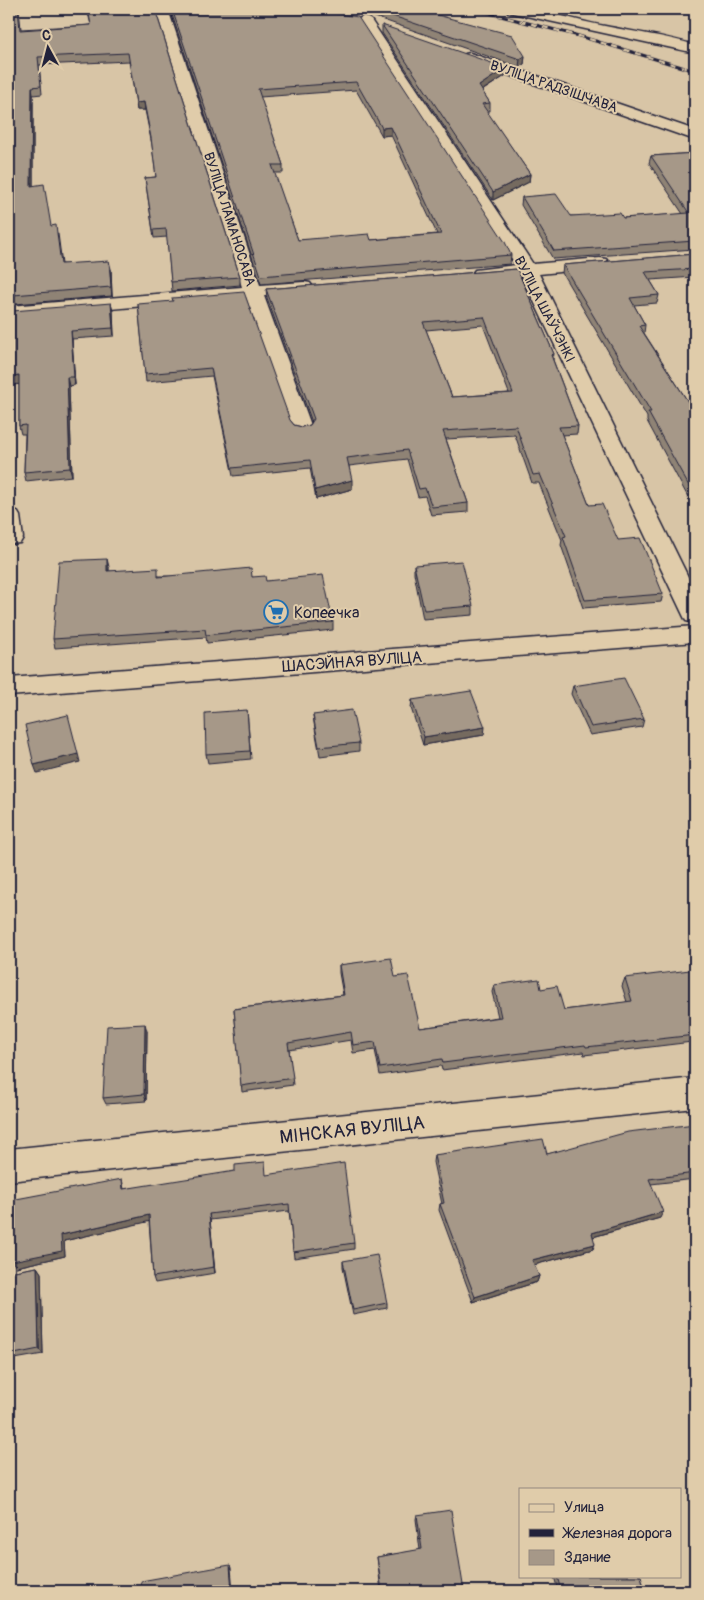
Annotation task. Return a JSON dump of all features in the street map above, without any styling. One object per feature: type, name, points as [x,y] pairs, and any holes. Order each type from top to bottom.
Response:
[{"type":"street","name":"ВУЛІЦА ЛАМАНОСАВА","points":[[161,9],[254,291],[302,428]]},
{"type":"street","points":[[513,9],[695,49]]},
{"type":"street","name":"ВУЛІЦА ШАЎЧЭНКІ","points":[[383,26],[359,19],[528,270],[695,615]]},
{"type":"street","name":"ВУЛІЦА РАДЗІШЧАВА","points":[[456,52],[695,135]]},
{"type":"street","points":[[460,275],[617,262]]},
{"type":"street","points":[[9,312],[322,286]]},
{"type":"street","name":"ШАСЭЙНАЯ ВУЛІЦА","points":[[9,687],[695,634]]},
{"type":"street","name":"МІНСКАЯ ВУЛІЦА","points":[[9,1166],[695,1094]]},
{"type":"building","points":[[9,9],[18,9],[20,30],[91,25],[88,9],[155,9],[240,277],[171,282],[166,229],[153,230],[145,178],[156,177],[151,138],[144,102],[136,103],[128,53],[38,57],[41,86],[32,87],[31,186],[44,184],[51,226],[56,225],[61,264],[109,261],[111,287],[13,295],[13,289],[9,289]]},
{"type":"building","points":[[172,9],[305,9],[358,17],[505,242],[511,255],[261,276]],"holes":[[[356,82],[382,128],[391,127],[441,234],[371,240],[369,234],[298,240],[272,165],[283,165],[258,89]]]},
{"type":"building","points":[[372,9],[415,9],[512,35],[525,56],[520,59]]},
{"type":"building","points":[[382,25],[506,68],[479,86],[490,103],[482,104],[530,174],[493,192]]},
{"type":"building","points":[[695,153],[695,241],[554,251],[522,197],[556,194],[571,216],[620,213],[623,218],[689,213],[651,156]]},
{"type":"building","points":[[695,254],[695,269],[645,272],[659,295],[630,298],[645,325],[639,326],[692,408],[695,408],[695,497],[648,412],[651,412],[563,265]]},
{"type":"building","points":[[517,269],[554,354],[551,355],[578,426],[559,427],[589,505],[602,504],[618,540],[640,538],[663,594],[585,600],[563,537],[566,536],[540,474],[533,475],[516,426],[443,431],[468,503],[432,507],[425,488],[419,489],[407,450],[347,458],[352,480],[315,490],[310,460],[232,468],[211,368],[145,374],[138,304],[173,301],[172,298],[244,292],[290,420],[294,425],[302,427],[310,425],[314,419],[266,289]],"holes":[[[484,317],[513,393],[452,397],[423,322]]]},
{"type":"building","points":[[111,303],[113,328],[71,331],[74,377],[67,377],[70,468],[24,472],[26,425],[19,426],[19,375],[11,376],[12,311]]},
{"type":"building","points":[[107,559],[107,571],[158,568],[158,577],[251,568],[252,577],[265,576],[266,581],[323,575],[333,622],[206,635],[205,629],[53,639],[59,561]]},
{"type":"building","points":[[462,561],[473,606],[424,610],[414,565]]},
{"type":"building","points":[[624,678],[644,719],[591,727],[573,686]]},
{"type":"building","points":[[471,691],[485,727],[424,737],[412,700]]},
{"type":"building","points":[[247,710],[250,751],[206,754],[205,713]]},
{"type":"building","points":[[352,710],[359,743],[319,747],[313,715]]},
{"type":"building","points":[[68,715],[78,754],[34,765],[25,725]]},
{"type":"building","points":[[391,958],[395,977],[408,975],[420,1028],[501,1017],[494,985],[539,979],[541,989],[557,986],[564,1010],[632,1001],[625,978],[690,970],[695,985],[695,1017],[689,1018],[695,1035],[586,1047],[585,1045],[443,1063],[442,1059],[380,1068],[375,1042],[353,1045],[351,1032],[288,1043],[293,1078],[241,1086],[234,1009],[344,995],[339,965]]},
{"type":"building","points":[[145,1024],[144,1094],[103,1098],[107,1026]]},
{"type":"building","points":[[695,1124],[695,1173],[649,1179],[663,1212],[592,1233],[595,1244],[532,1260],[539,1276],[475,1297],[440,1204],[444,1203],[434,1155],[543,1139],[547,1154],[628,1132]]},
{"type":"building","points":[[265,1162],[266,1175],[344,1163],[354,1243],[293,1252],[289,1204],[209,1214],[214,1267],[153,1277],[149,1215],[61,1235],[62,1251],[12,1261],[11,1200],[122,1179],[123,1189],[235,1171],[235,1165]]},
{"type":"building","points":[[377,1255],[387,1303],[353,1310],[343,1261]]},
{"type":"building","points":[[37,1267],[39,1349],[9,1355],[9,1272]]},
{"type":"building","points":[[451,1510],[464,1591],[382,1591],[377,1557],[422,1549],[417,1515]]},
{"type":"building","points":[[230,1565],[232,1591],[142,1591],[141,1581]]},
{"type":"building","points":[[558,1578],[642,1578],[645,1591],[561,1591]]},
{"type":"railway","points":[[473,9],[579,36],[695,71]]},
{"type":"place","name":"Копеечка","points":[[276,612]]}]
